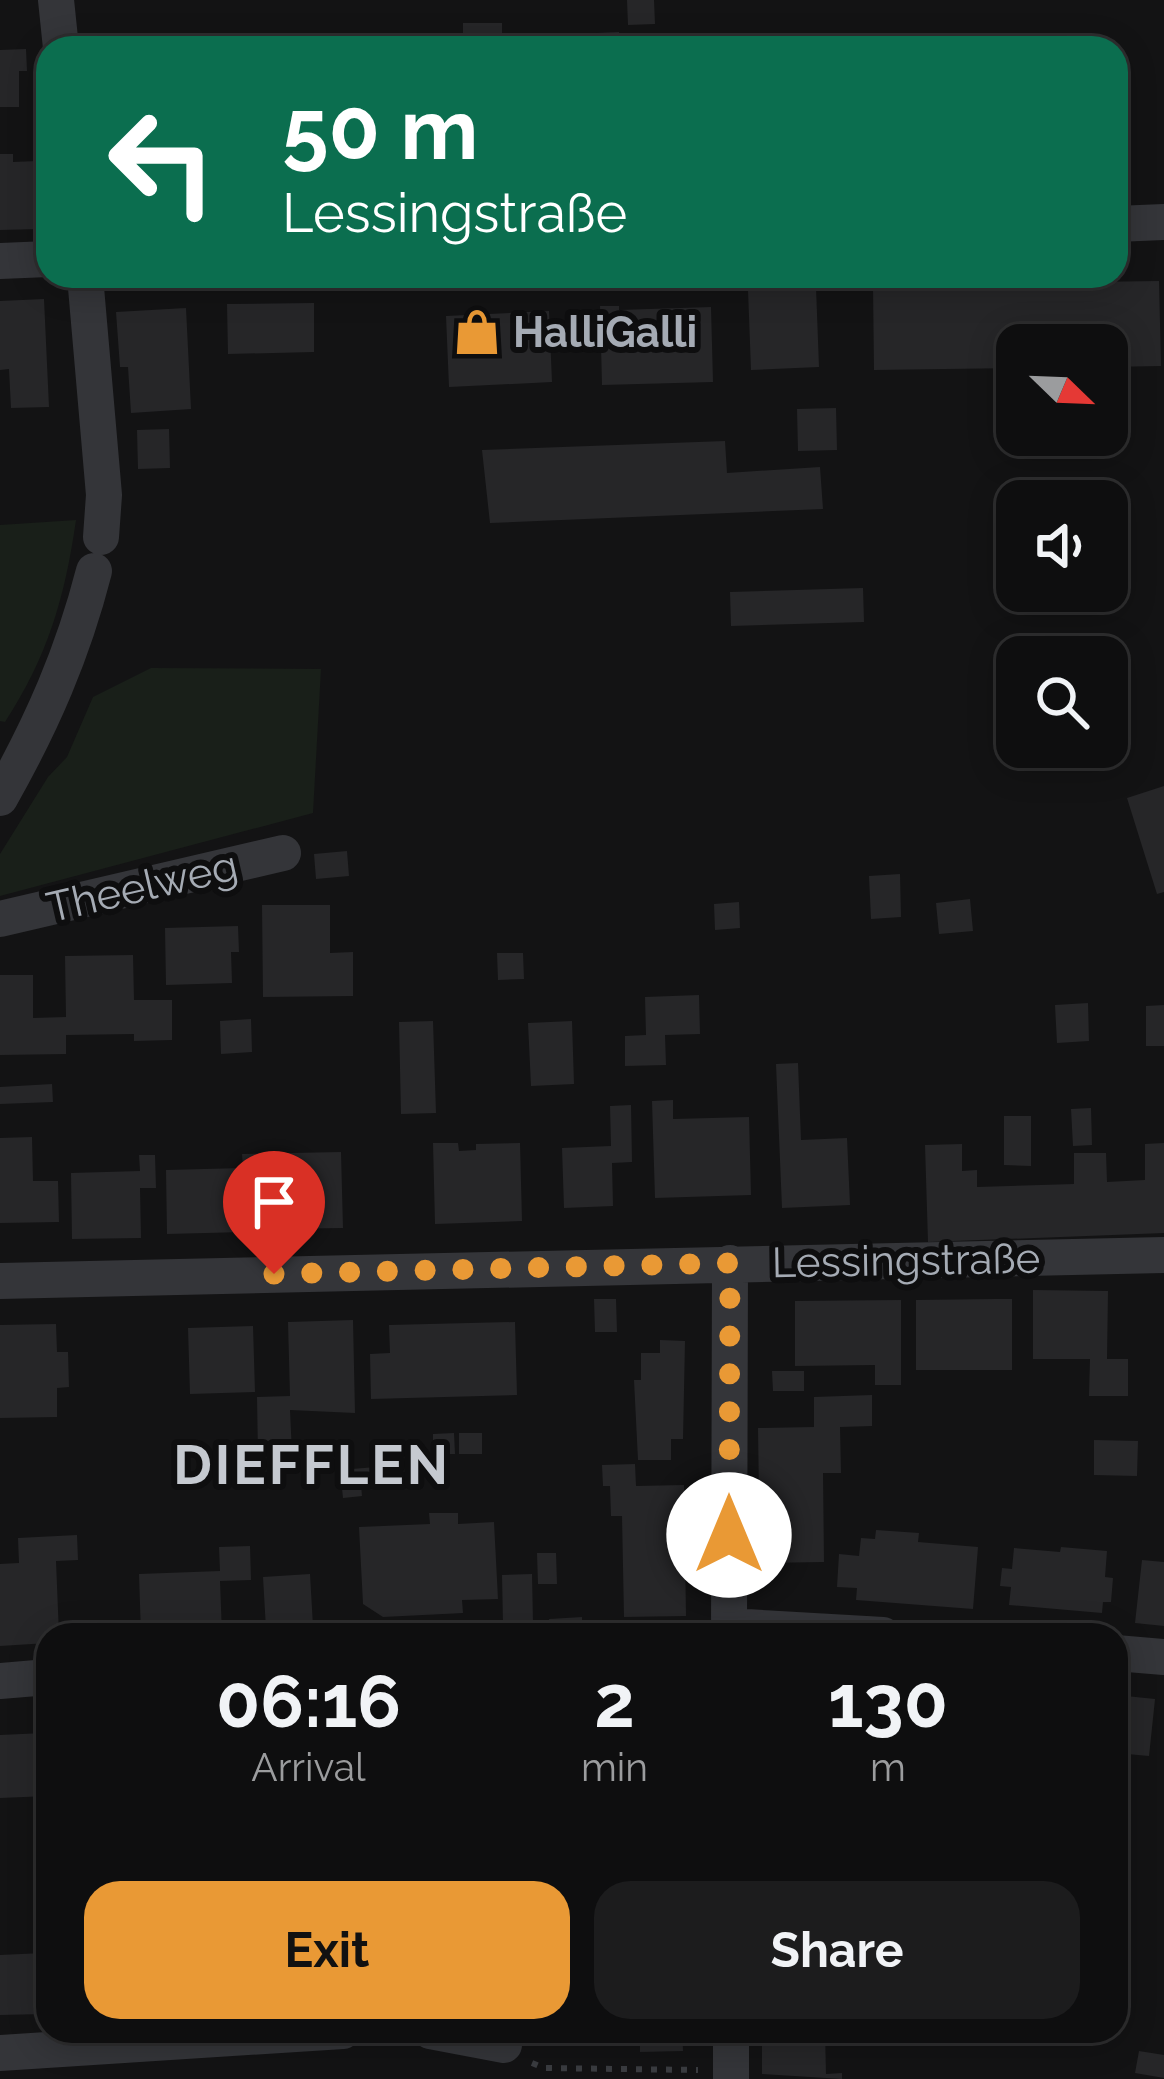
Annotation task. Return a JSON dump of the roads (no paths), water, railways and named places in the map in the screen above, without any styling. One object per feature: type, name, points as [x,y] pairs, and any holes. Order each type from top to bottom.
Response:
[{"type":"street","points":[[56,0],[60,36]]},
{"type":"street","points":[[1128,224],[1164,222]]},
{"type":"street","points":[[0,261],[36,260]]},
{"type":"street","points":[[0,798],[40,728],[68,662],[97,554],[104,495],[86,288]]},
{"type":"street","name":"Theelweg","points":[[0,919],[283,854]]},
{"type":"street","name":"Lessingstraße","points":[[0,1280],[1164,1255]]},
{"type":"street","points":[[729,1623],[730,1263]]},
{"type":"street","points":[[1128,1654],[1164,1657]]},
{"type":"street","points":[[0,1681],[36,1678]]},
{"type":"street","points":[[0,2054],[164,2043]]},
{"type":"street","points":[[493,2043],[504,2045]]},
{"type":"street","points":[[731,2043],[731,2075]]},
{"type":"place","name":"HalliGalli","points":[[477,332]]},
{"type":"district","name":"DIEFFLEN","points":[[312,1465]]}]
